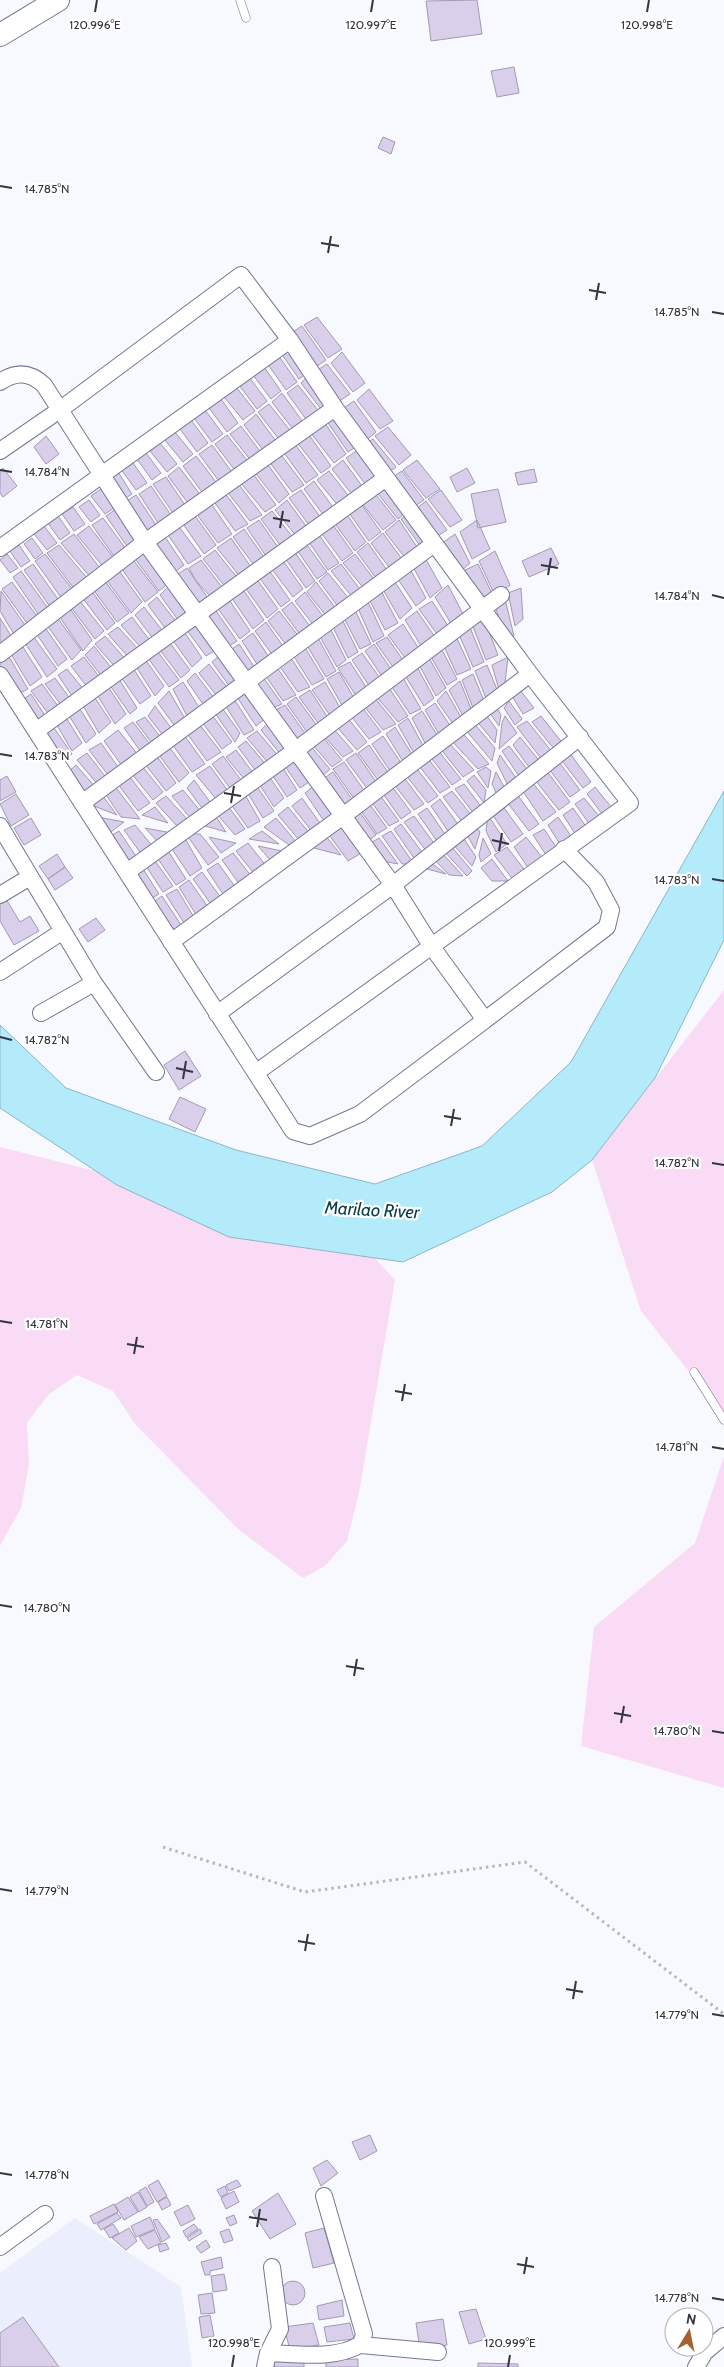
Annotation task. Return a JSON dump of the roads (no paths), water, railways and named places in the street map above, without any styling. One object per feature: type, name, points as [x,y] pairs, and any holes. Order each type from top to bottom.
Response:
[{"type":"main road","points":[[0,35],[58,0]]},
{"type":"street","points":[[0,451],[61,410],[241,275],[290,340],[335,408],[434,544],[530,674],[630,803],[257,1072]]},
{"type":"street","points":[[0,548],[290,340]]},
{"type":"street","points":[[0,382],[15,374],[26,374],[36,378],[44,385],[145,542],[393,885],[432,947],[485,1020]]},
{"type":"street","points":[[0,654],[145,542],[335,408]]},
{"type":"street","points":[[36,730],[386,478]]},
{"type":"street","points":[[82,803],[434,544]]},
{"type":"street","points":[[126,872],[296,750],[501,595]]},
{"type":"street","points":[[171,942],[343,816],[530,674]]},
{"type":"street","points":[[0,675],[171,942],[257,1072],[293,1131],[310,1136],[360,1114],[607,927],[611,910],[596,882],[564,849]]},
{"type":"street","points":[[218,1014],[393,885],[580,737]]},
{"type":"street","points":[[0,826],[94,983],[156,1072]]},
{"type":"street","points":[[0,895],[30,876]]},
{"type":"street","points":[[0,972],[63,931]]},
{"type":"street","points":[[41,1013],[94,983]]},
{"type":"street","points":[[324,2196],[364,2334],[360,2345]]},
{"type":"street","points":[[0,2247],[45,2214]]},
{"type":"street","points":[[267,2360],[280,2329],[272,2267]]},
{"type":"street","points":[[696,2367],[706,2352],[724,2336]]},
{"type":"street","points":[[267,2360],[350,2351],[360,2345],[438,2352]]},
{"type":"lane","points":[[240,0],[246,18]]},
{"type":"lane","points":[[694,1372],[724,1420]]},
{"type":"water","name":"Marilao River","points":[[724,791],[724,940],[655,1078],[592,1160],[552,1192],[403,1262],[229,1237],[117,1185],[0,1108],[0,1025],[66,1088],[236,1150],[375,1184],[482,1146],[571,1062]]}]
